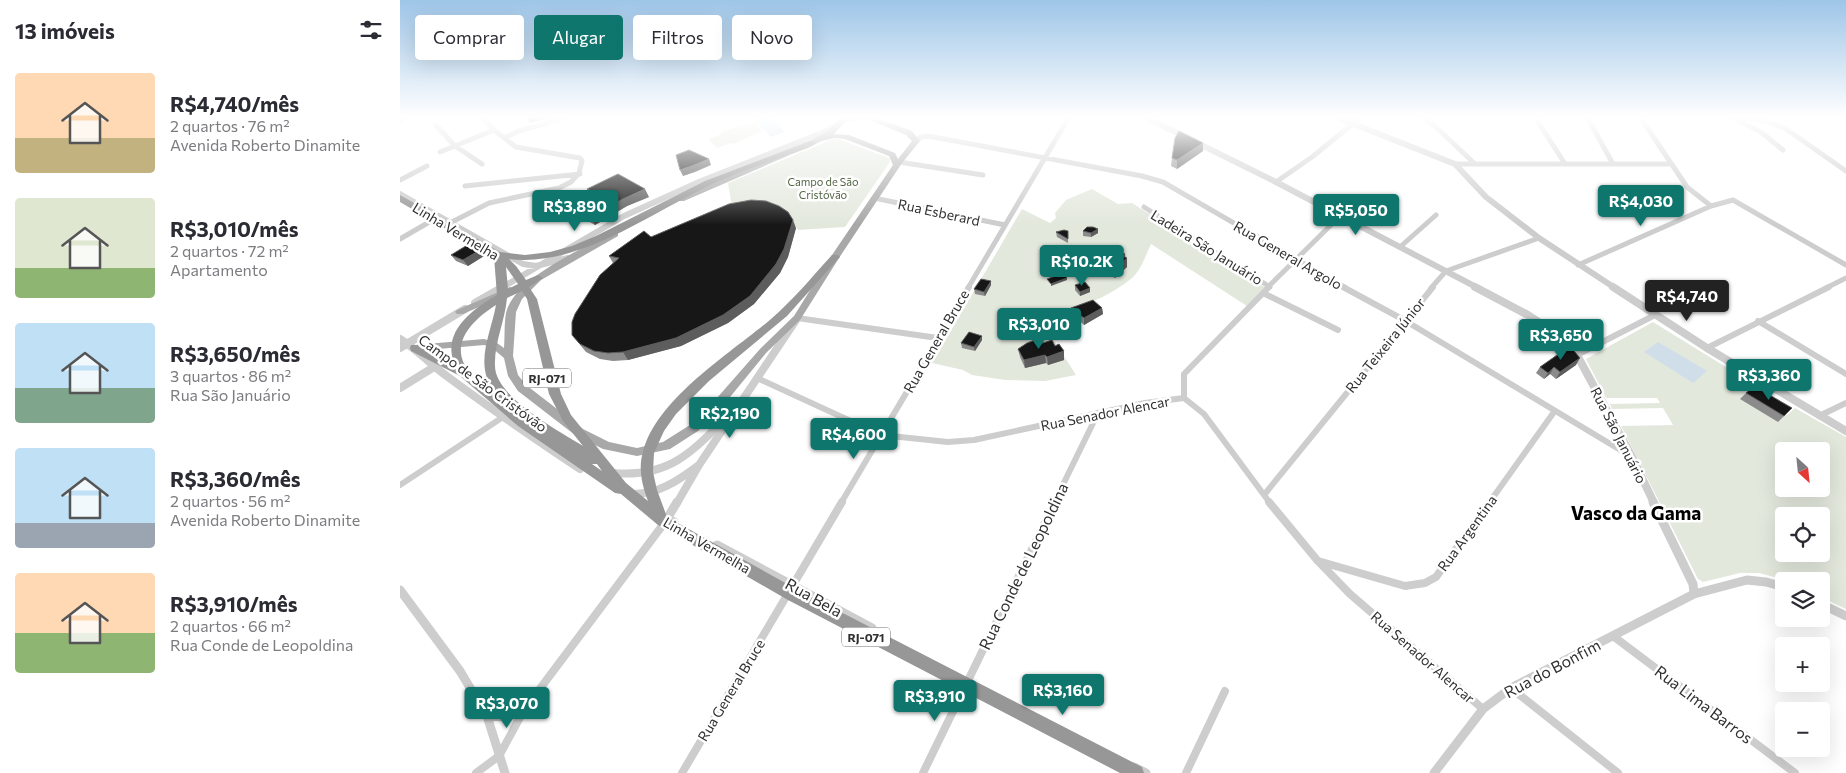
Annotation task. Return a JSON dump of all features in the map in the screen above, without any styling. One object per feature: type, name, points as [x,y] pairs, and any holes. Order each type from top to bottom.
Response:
[{"type":"highway","points":[[613,473],[512,403],[495,386],[490,375],[491,351],[504,295],[499,256],[531,258],[574,249],[675,197],[785,153]]},
{"type":"highway","name":"Linha Vermelha","points":[[400,197],[499,256],[521,279],[532,299],[555,394],[567,418],[622,487],[665,520],[793,595],[1136,773]]},
{"type":"highway","name":"Linha Vermelha","points":[[499,256],[518,280],[530,301],[546,373],[552,394],[564,420],[619,489],[660,524],[792,598],[1121,773]]},
{"type":"highway","points":[[665,520],[648,481],[647,457],[651,444],[668,415],[787,310],[834,257]]},
{"type":"highway","points":[[464,373],[456,352],[460,331],[470,319],[487,306],[538,278]]},
{"type":"highway","points":[[405,345],[464,373],[503,412],[619,489]]},
{"type":"main road","name":"Campo de São Cristóvão","points":[[790,153],[676,201],[538,278],[518,297],[513,307],[508,356],[514,376],[522,388],[578,432],[607,446],[637,452],[666,446],[694,428],[713,410],[757,357],[797,318],[834,257],[906,153]]},
{"type":"main road","name":"Campo de São Cristóvão","points":[[887,153],[892,155],[898,163]]},
{"type":"main road","points":[[460,312],[538,278]]},
{"type":"main road","points":[[405,345],[456,345],[484,342],[494,344],[508,356]]},
{"type":"street","points":[[466,153],[482,164]]},
{"type":"street","points":[[450,223],[488,203],[558,188],[580,174],[582,161],[580,158],[551,153]]},
{"type":"street","name":"Campo de São Cristóvão","points":[[771,153],[698,182],[624,216],[536,266],[405,345],[434,367],[503,412],[608,488],[634,495],[665,488],[682,479],[699,465],[797,318]]},
{"type":"street","name":"Rua General Argolo","points":[[1019,153],[1153,178],[1163,182],[1295,260],[1404,320],[1554,412],[1632,457]]},
{"type":"street","name":"Rua General Bruce","points":[[682,773],[1048,153]]},
{"type":"street","name":"Rua São Januário","points":[[1218,153],[1446,271],[1547,326],[1571,346],[1632,457],[1697,590]]},
{"type":"street","points":[[1276,182],[1315,153]]},
{"type":"street","points":[[1427,153],[1455,164],[1486,196],[1539,238],[1578,265],[1707,348],[1846,431]]},
{"type":"street","points":[[1464,153],[1474,163]]},
{"type":"street","points":[[1558,153],[1565,164]]},
{"type":"street","points":[[1607,153],[1613,164]]},
{"type":"street","points":[[1665,153],[1687,187],[1711,206]]},
{"type":"street","points":[[1819,153],[1846,171]]},
{"type":"street","points":[[898,163],[983,175]]},
{"type":"street","points":[[1455,164],[1672,164]]},
{"type":"street","points":[[400,180],[427,166]]},
{"type":"street","points":[[465,186],[580,174]]},
{"type":"street","points":[[400,197],[523,264],[536,266],[577,255]]},
{"type":"street","name":"Rua Esberard","points":[[874,198],[1005,226]]},
{"type":"street","points":[[1578,265],[1711,206],[1733,200],[1846,264]]},
{"type":"street","name":"Ladeira São Januário","points":[[1144,207],[1270,286]]},
{"type":"street","points":[[1400,247],[1436,215]]},
{"type":"street","points":[[1184,398],[1184,374],[1220,335],[1340,216]]},
{"type":"street","points":[[400,239],[439,217]]},
{"type":"street","name":"Rua Teixeira Júnior","points":[[1264,495],[1404,320],[1446,271],[1539,238]]},
{"type":"street","points":[[1707,348],[1846,278]]},
{"type":"street","points":[[1263,293],[1338,330]]},
{"type":"street","points":[[1577,355],[1655,315]]},
{"type":"street","points":[[797,318],[938,338]]},
{"type":"street","points":[[1758,321],[1846,374]]},
{"type":"street","points":[[400,388],[434,367]]},
{"type":"street","name":"Rua Senador Alencar","points":[[757,378],[881,435],[935,442],[959,442],[1098,413],[1184,398],[1204,414],[1264,495],[1317,560],[1350,594],[1483,709]]},
{"type":"street","name":"Campo de São Cristóvão","points":[[613,473],[628,476],[642,475],[684,458],[742,401]]},
{"type":"street","points":[[1820,416],[1846,402]]},
{"type":"street","points":[[400,485],[503,412]]},
{"type":"street","name":"Rua Argentina","points":[[1317,560],[1405,586],[1425,583],[1436,577],[1554,412]]},
{"type":"street","name":"Rua Conde de Leopoldina","points":[[923,773],[1098,413]]},
{"type":"street","points":[[476,773],[499,756],[524,710],[665,520],[699,465]]},
{"type":"street","name":"Rua Bela","points":[[665,520],[792,585],[968,681],[1146,773]]},
{"type":"street","name":"Rua do Bonfim","points":[[1434,773],[1483,709],[1511,688],[1697,590],[1747,580],[1775,584]]},
{"type":"street","points":[[400,590],[460,671],[487,716],[505,773]]},
{"type":"street","points":[[1830,608],[1846,616]]},
{"type":"street","name":"Rua Lima Barros","points":[[1612,636],[1795,773]]},
{"type":"street","points":[[1511,688],[1618,773]]},
{"type":"street","points":[[1186,773],[1225,691]]},
{"type":"street","points":[[487,716],[506,717],[524,710]]},
{"type":"green space","name":"Campo de São Cristóvão","points":[[800,153],[876,153],[889,158],[890,162],[845,227],[798,230],[789,216],[732,207],[728,183]]},
{"type":"green space","points":[[1092,189],[1118,204],[1132,203],[1266,288],[1247,306],[1151,244],[1141,267],[1132,278],[1102,297],[1069,311],[1072,314],[1048,331],[1076,375],[1045,381],[1005,380],[972,375],[963,370],[932,363],[1022,209],[1050,223],[1056,218],[1055,213],[1066,200]]},
{"type":"green space","points":[[1653,322],[1755,385],[1748,392],[1787,415],[1795,408],[1846,437],[1846,609],[1830,601],[1830,572],[1775,572],[1775,577],[1759,573],[1740,573],[1703,582],[1698,579],[1621,426],[1673,425],[1663,408],[1612,409],[1610,404],[1660,403],[1657,398],[1606,398],[1586,359]]},
{"type":"shaded area","points":[[1658,342],[1707,371],[1693,383],[1644,352]]},
{"type":"building","points":[[696,153],[709,159],[680,170],[676,155]]},
{"type":"building","points":[[1173,153],[1188,153],[1177,160],[1172,158]]},
{"type":"building","points":[[618,174],[645,189],[591,217],[581,212],[589,208],[582,203],[597,194],[587,189]]},
{"type":"building","points":[[751,200],[766,201],[779,206],[788,212],[793,220],[784,249],[776,264],[750,296],[723,315],[676,338],[623,352],[608,353],[594,351],[580,344],[572,335],[572,322],[575,314],[600,275],[619,258],[609,256],[644,231],[651,237],[729,204]]},
{"type":"building","points":[[1087,227],[1098,229],[1091,233],[1083,231]]},
{"type":"building","points":[[1068,231],[1068,239],[1056,232]]},
{"type":"building","points":[[469,244],[480,250],[463,260],[451,255]]},
{"type":"building","points":[[1115,248],[1122,250],[1120,252],[1125,254],[1122,256],[1127,258],[1115,269],[1100,262]]},
{"type":"building","points":[[1083,264],[1088,271],[1079,273],[1074,267]]},
{"type":"building","points":[[1063,273],[1067,278],[1051,284],[1047,279]]},
{"type":"building","points":[[981,279],[991,281],[984,292],[974,289]]},
{"type":"building","points":[[1085,282],[1090,288],[1080,292],[1075,285]]},
{"type":"building","points":[[1093,300],[1102,308],[1084,318],[1071,308]]},
{"type":"building","points":[[969,332],[982,336],[974,347],[961,343]]},
{"type":"building","points":[[1038,339],[1039,342],[1043,343],[1052,340],[1055,346],[1059,344],[1064,351],[1047,357],[1045,355],[1024,360],[1018,349]]},
{"type":"building","points":[[1570,346],[1580,358],[1560,372],[1554,367],[1548,373],[1540,367]]},
{"type":"building","points":[[1754,386],[1792,408],[1784,416],[1746,393]]},
{"type":"district","name":"Vasco da Gama","points":[[1636,512]]}]
